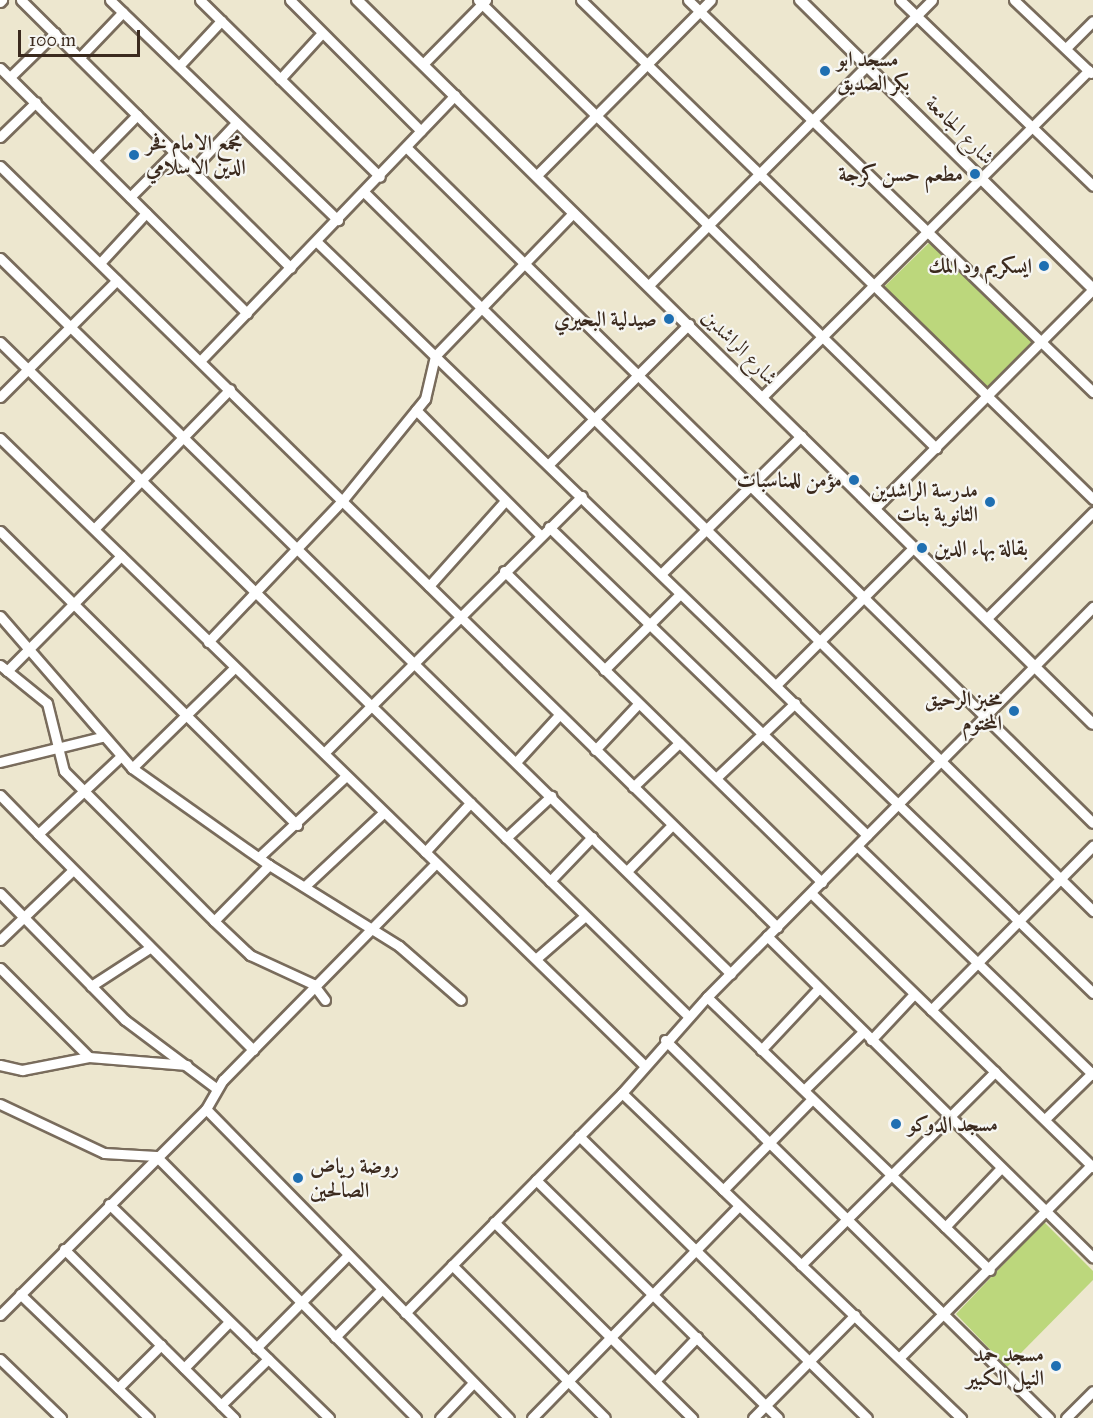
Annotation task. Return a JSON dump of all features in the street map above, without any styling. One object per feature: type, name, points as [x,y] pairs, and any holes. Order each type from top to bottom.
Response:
[{"type":"street","points":[[21,0],[291,268]]},
{"type":"street","points":[[110,0],[338,220]]},
{"type":"street","points":[[200,0],[380,177]]},
{"type":"street","points":[[290,0],[421,132]]},
{"type":"street","name":"شارع الراشدين","points":[[357,0],[1093,724]]},
{"type":"street","points":[[581,0],[1093,499]]},
{"type":"street","points":[[688,0],[1093,392]]},
{"type":"street","points":[[536,176],[711,0]]},
{"type":"street","name":"شارع الجامعة","points":[[800,0],[1093,289]]},
{"type":"street","points":[[900,0],[1093,186]]},
{"type":"street","points":[[648,286],[813,123],[932,0]]},
{"type":"street","points":[[762,397],[1032,125],[1091,72],[1014,0]]},
{"type":"street","points":[[423,64],[482,1],[595,116],[708,227],[825,336],[936,448]]},
{"type":"street","points":[[80,57],[123,12]]},
{"type":"street","points":[[179,66],[221,21]]},
{"type":"street","points":[[1066,48],[1093,21]]},
{"type":"street","points":[[10,77],[55,33]]},
{"type":"street","points":[[280,79],[322,33]]},
{"type":"street","points":[[0,68],[247,313]]},
{"type":"street","points":[[201,360],[365,193],[455,95]]},
{"type":"street","points":[[0,137],[36,102]]},
{"type":"street","points":[[93,160],[137,115]]},
{"type":"street","points":[[192,170],[236,123]]},
{"type":"street","points":[[407,148],[986,715],[1093,823]]},
{"type":"street","points":[[130,197],[175,152]]},
{"type":"street","points":[[1,169],[201,360],[633,788],[777,927]]},
{"type":"street","points":[[365,193],[941,758],[1093,911]]},
{"type":"street","points":[[100,263],[147,213]]},
{"type":"street","points":[[208,642],[342,501],[416,410],[430,391],[435,356],[573,213]]},
{"type":"street","points":[[317,242],[549,464],[680,594],[899,802],[1093,993]]},
{"type":"street","points":[[0,258],[731,974]]},
{"type":"street","points":[[0,397],[117,280]]},
{"type":"street","points":[[875,508],[1093,289]]},
{"type":"street","points":[[549,464],[688,324]]},
{"type":"street","points":[[0,342],[254,595],[371,705],[688,1016]]},
{"type":"street","points":[[94,529],[230,389]]},
{"type":"street","points":[[416,410],[540,535]]},
{"type":"street","points":[[661,574],[801,436]]},
{"type":"street","points":[[2,444],[94,529],[383,813],[538,957],[643,1065]]},
{"type":"street","points":[[324,753],[540,535],[582,496]]},
{"type":"street","points":[[429,586],[505,501]]},
{"type":"street","points":[[987,618],[1093,512]]},
{"type":"street","points":[[549,527],[867,835]]},
{"type":"street","points":[[0,531],[297,825]]},
{"type":"street","points":[[776,685],[914,547]]},
{"type":"street","points":[[120,556],[30,646],[4,668],[47,703],[60,766],[84,794],[214,921],[259,961],[313,984],[325,1000]]},
{"type":"street","points":[[504,571],[822,882]]},
{"type":"street","points":[[604,669],[680,594]]},
{"type":"street","points":[[405,1313],[622,1092],[643,1065],[688,1016],[812,894],[941,758],[1093,607]]},
{"type":"street","points":[[0,616],[30,646],[119,758],[269,865],[371,927],[461,1000]]},
{"type":"street","points":[[132,768],[234,668]]},
{"type":"street","points":[[716,778],[795,703]]},
{"type":"street","points":[[595,750],[638,704]]},
{"type":"street","points":[[516,762],[560,715]]},
{"type":"street","points":[[0,762],[102,737]]},
{"type":"street","points":[[633,788],[679,743]]},
{"type":"street","points":[[38,834],[84,794],[119,758]]},
{"type":"street","points":[[259,857],[297,825],[346,776]]},
{"type":"street","points":[[0,795],[148,949],[253,1050]]},
{"type":"street","points":[[506,838],[551,796]]},
{"type":"street","points":[[425,852],[470,803]]},
{"type":"street","points":[[305,886],[383,813]]},
{"type":"street","points":[[627,871],[672,825]]},
{"type":"street","points":[[550,880],[592,837]]},
{"type":"street","points":[[857,846],[1093,1074],[1045,1119]]},
{"type":"street","points":[[931,1010],[1093,846]]},
{"type":"street","points":[[0,1315],[156,1156],[206,1109],[216,1088],[313,984],[436,862]]},
{"type":"street","points":[[214,921],[269,865]]},
{"type":"street","points":[[0,940],[27,919],[73,870]]},
{"type":"street","points":[[0,893],[125,1020],[216,1088]]},
{"type":"street","points":[[812,894],[1092,1166],[900,1357]]},
{"type":"street","points":[[538,957],[585,916]]},
{"type":"street","points":[[767,936],[1093,1257]]},
{"type":"street","points":[[91,986],[148,949]]},
{"type":"street","points":[[0,968],[88,1057]]},
{"type":"street","points":[[761,1050],[819,988]]},
{"type":"street","points":[[871,1040],[914,994]]},
{"type":"street","points":[[707,997],[812,1099],[893,1173],[990,1270]]},
{"type":"street","points":[[804,1090],[863,1032]]},
{"type":"street","points":[[665,1040],[945,1312],[1048,1418]]},
{"type":"street","points":[[0,1065],[22,1070],[88,1057],[188,1065]]},
{"type":"street","points":[[801,1265],[995,1072]]},
{"type":"street","points":[[622,1092],[961,1418]]},
{"type":"street","points":[[723,1190],[812,1099]]},
{"type":"street","points":[[0,1104],[104,1153],[156,1156],[416,1418]]},
{"type":"street","points":[[206,1109],[509,1418]]},
{"type":"street","points":[[579,1136],[867,1418]]},
{"type":"street","points":[[945,1227],[1001,1168]]},
{"type":"street","points":[[536,1180],[654,1293],[778,1418]]},
{"type":"street","points":[[109,1204],[228,1323],[329,1418]]},
{"type":"street","points":[[532,1418],[739,1206]]},
{"type":"street","points":[[494,1222],[692,1418]]},
{"type":"street","points":[[64,1249],[234,1418]]},
{"type":"street","points":[[256,1348],[348,1255]]},
{"type":"street","points":[[452,1265],[605,1418]]},
{"type":"street","points":[[335,1337],[382,1289]]},
{"type":"street","points":[[20,1294],[148,1418]]},
{"type":"street","points":[[753,1418],[855,1315]]},
{"type":"street","points":[[184,1368],[228,1323]]},
{"type":"street","points":[[655,1382],[697,1337]]},
{"type":"street","points":[[118,1388],[161,1345]]},
{"type":"street","points":[[0,1359],[61,1418]]},
{"type":"street","points":[[221,1405],[268,1359]]},
{"type":"street","points":[[444,1416],[473,1383]]},
{"type":"street","points":[[1066,1418],[1093,1391]]},
{"type":"green space","points":[[931,241],[1034,343],[987,389],[883,288]]},
{"type":"green space","points":[[1044,1222],[1093,1271],[1093,1280],[1007,1367],[956,1314]]},
{"type":"place","name":"مسجد ابو بكر الصديق","points":[[825,71]]},
{"type":"place","name":"مجمع الامام فخر الدين الاسلامي","points":[[134,155]]},
{"type":"place","name":"مطعم حسن كرجة","points":[[975,174]]},
{"type":"place","name":"ايسكريم ود المك","points":[[1044,266]]},
{"type":"place","name":"صيدلية البحيري","points":[[669,319]]},
{"type":"place","name":"مؤمن للمناسبات","points":[[854,480]]},
{"type":"place","name":"مدرسة الراشدين الثانوية بنات","points":[[990,502]]},
{"type":"place","name":"بقالة بهاء الدين","points":[[922,548]]},
{"type":"place","name":"مخبز الرحيق المختوم","points":[[1014,711]]},
{"type":"place","name":"مسجد الدوكو","points":[[896,1124]]},
{"type":"place","name":"روضة رياض الصالحين","points":[[298,1178]]},
{"type":"place","name":"مسجد حمد النيل الكبير","points":[[1056,1366]]}]
